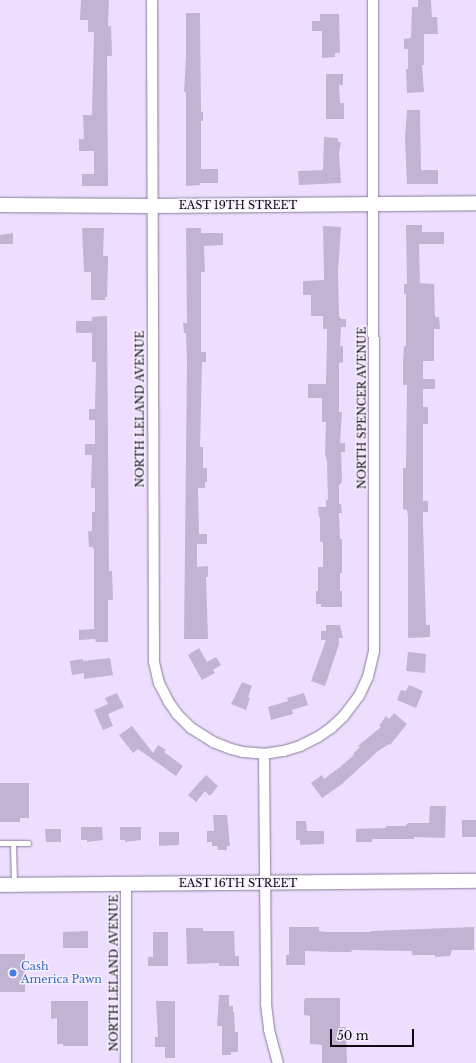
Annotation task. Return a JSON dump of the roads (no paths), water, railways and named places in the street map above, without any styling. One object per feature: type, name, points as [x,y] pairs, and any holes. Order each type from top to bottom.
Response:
[{"type":"main road","name":"EAST 19TH STREET","points":[[0,205],[152,206],[476,203]]},
{"type":"main road","name":"EAST 16TH STREET","points":[[0,885],[476,881]]},
{"type":"street","name":"NORTH LELAND AVENUE","points":[[152,0],[153,652],[155,667],[159,683],[170,705],[195,732],[213,742],[231,749],[264,754]]},
{"type":"street","name":"NORTH SPENCER AVENUE","points":[[264,754],[284,751],[300,746],[318,737],[331,728],[346,713],[359,696],[368,677],[374,657],[373,0]]},
{"type":"street","points":[[264,754],[266,1009],[270,1036],[278,1063]]},
{"type":"street","name":"NORTH LELAND AVENUE","points":[[126,884],[126,1063]]},
{"type":"lane","points":[[0,843],[28,843]]},
{"type":"lane","points":[[13,843],[14,885]]},
{"type":"place","name":"Cash America Pawn","points":[[13,973]]}]
